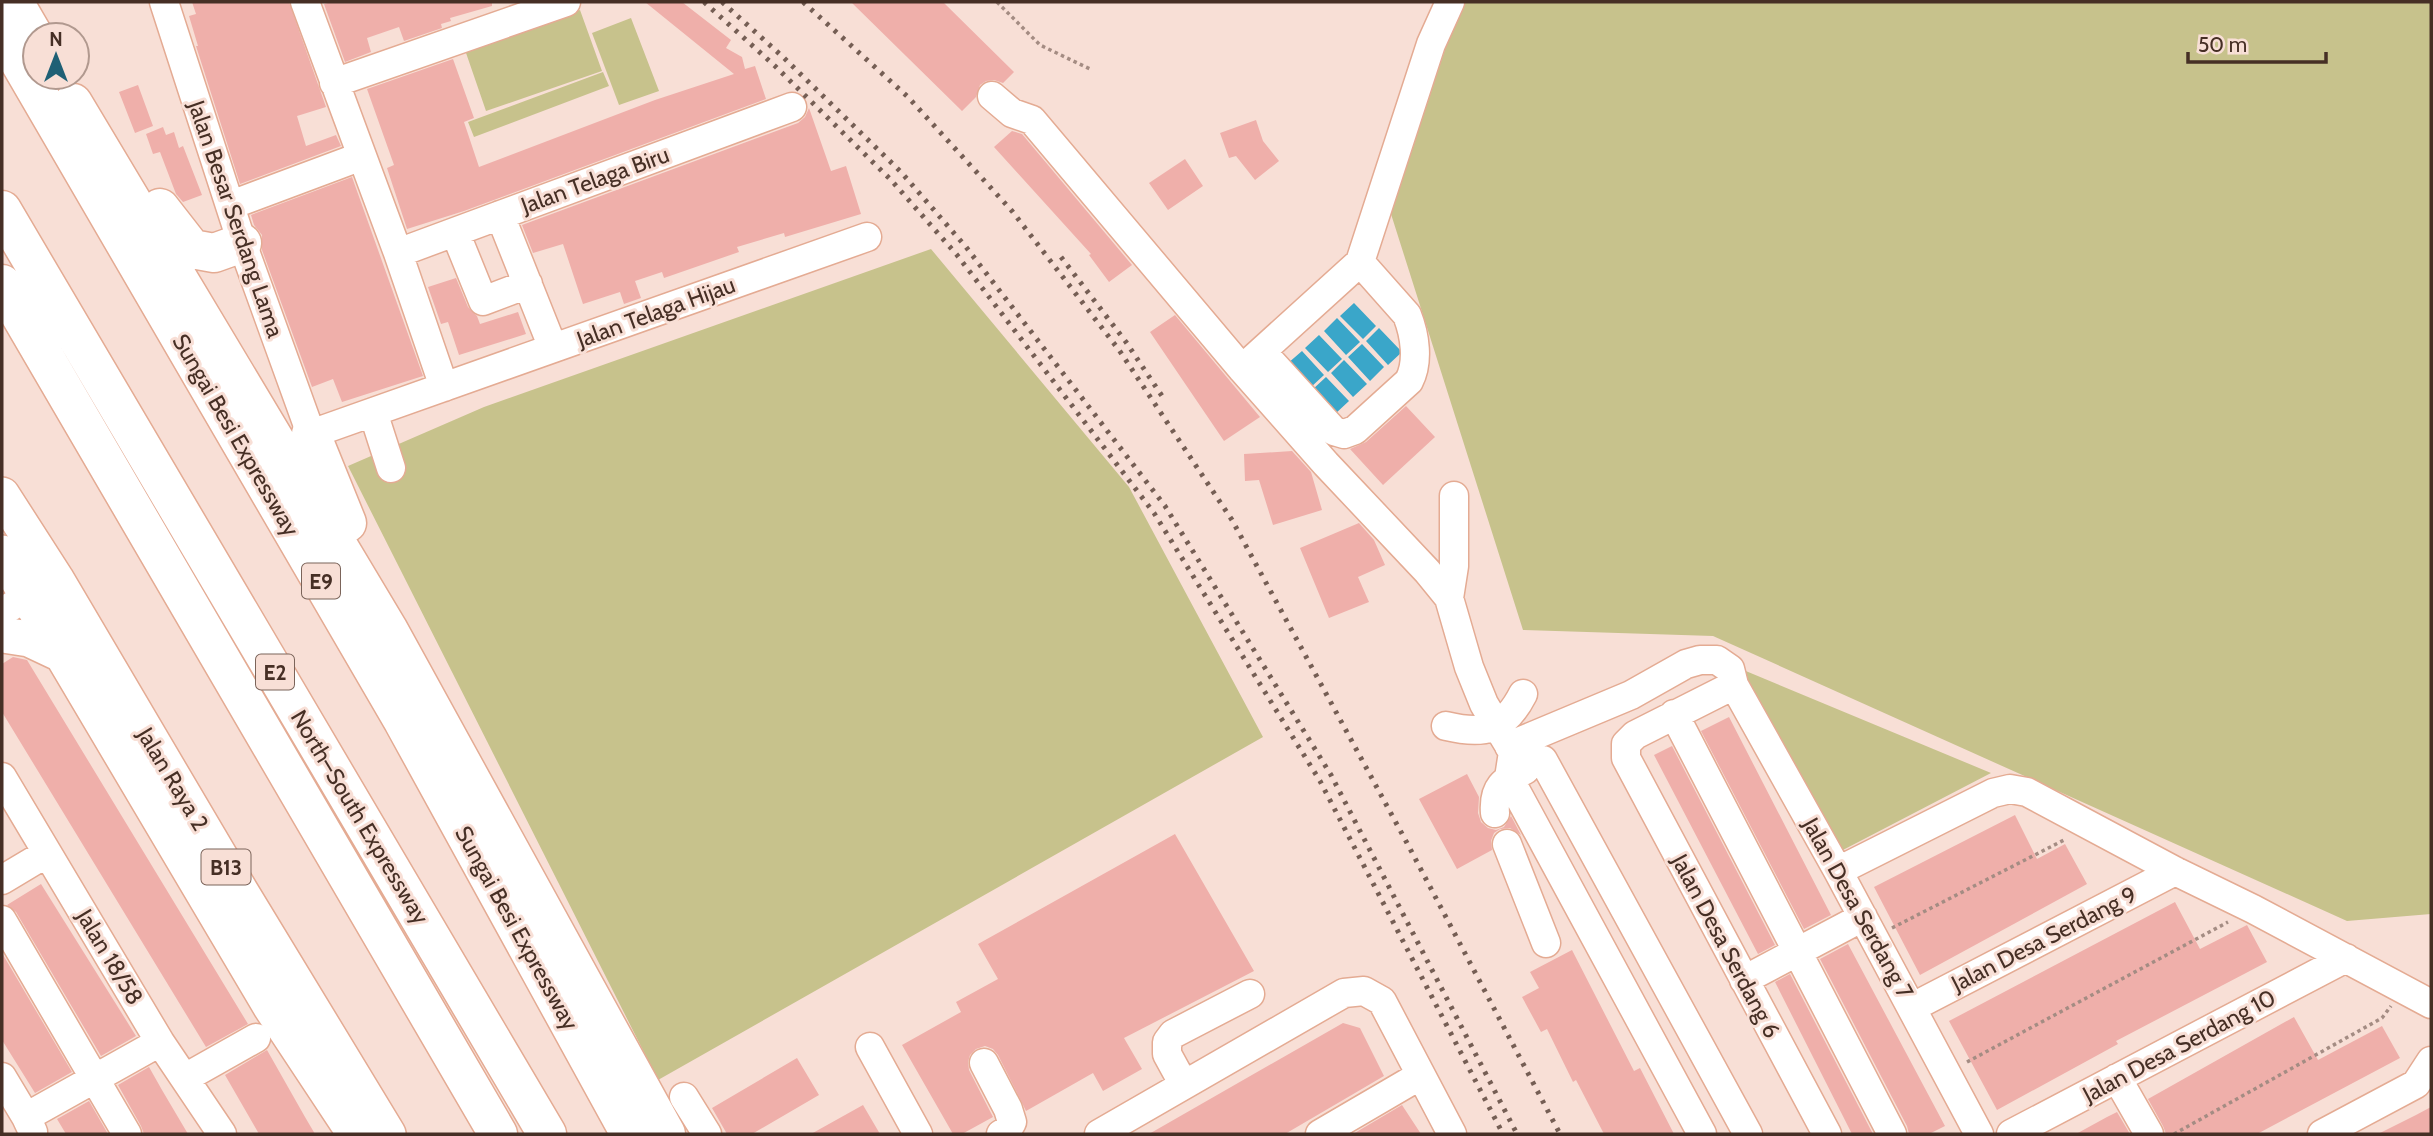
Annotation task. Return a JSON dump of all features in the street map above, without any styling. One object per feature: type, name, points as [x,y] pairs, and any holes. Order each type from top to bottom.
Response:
[{"type":"highway","points":[[14,2],[25,21]]},
{"type":"highway","name":"Sungai Besi Expressway","points":[[2,33],[403,722],[630,1134]]},
{"type":"highway","name":"Sungai Besi Expressway","points":[[66,91],[388,629],[666,1134]]},
{"type":"highway","points":[[69,91],[192,249],[214,253],[242,243]]},
{"type":"highway","name":"North–South Expressway","points":[[2,210],[547,1134]]},
{"type":"highway","name":"North–South Expressway","points":[[2,284],[498,1134]]},
{"type":"highway","points":[[311,434],[388,629]]},
{"type":"main road","name":"Jalan Raya 2","points":[[2,495],[28,610],[63,655],[271,1007],[355,1134]]},
{"type":"main road","name":"Jalan Raya 2","points":[[2,553],[28,610],[236,884],[388,1134]]},
{"type":"street","name":"Jalan Besar Serdang Lama","points":[[164,2],[242,243],[311,434]]},
{"type":"street","points":[[305,2],[398,253],[444,387]]},
{"type":"street","points":[[334,83],[512,11],[566,2]]},
{"type":"street","points":[[1252,361],[1360,262],[1431,44],[1450,2]]},
{"type":"street","points":[[992,96],[1012,113],[1032,120],[1252,361],[1326,464],[1449,598],[1469,667],[1507,750],[1702,1134]]},
{"type":"street","name":"Jalan Telaga Biru","points":[[398,253],[792,107]]},
{"type":"street","points":[[231,205],[362,156]]},
{"type":"street","points":[[500,215],[553,348]]},
{"type":"street","points":[[455,232],[483,302],[528,284]]},
{"type":"street","name":"Jalan Telaga Hijau","points":[[311,434],[867,237]]},
{"type":"street","points":[[1252,361],[1334,431],[1344,434],[1355,430],[1409,382],[1415,361],[1411,326],[1406,315],[1360,262]]},
{"type":"street","points":[[373,412],[391,468]]},
{"type":"street","points":[[1449,598],[1454,566],[1454,496]]},
{"type":"street","name":"Jalan Desa Serdang 7","points":[[1507,750],[1631,695],[1686,664],[1700,660],[1717,660],[1730,669],[1734,685],[1913,1007],[1979,1134]]},
{"type":"street","points":[[1734,685],[1674,714],[1892,1134]]},
{"type":"street","points":[[1495,813],[1493,798],[1499,786],[1515,709],[1523,694]]},
{"type":"street","name":"Jalan Desa Serdang 6","points":[[1674,714],[1635,735],[1626,744],[1626,758],[1827,1134]]},
{"type":"street","points":[[1446,726],[1480,732],[1507,750],[1543,760],[1748,1134]]},
{"type":"street","name":"Jalan 18/58","points":[[2,777],[160,1042],[222,1134]]},
{"type":"street","points":[[1838,871],[1993,793],[2010,789],[2027,792],[2089,827],[2253,909],[2431,1004]]},
{"type":"street","points":[[1507,844],[1546,943]]},
{"type":"street","points":[[2,880],[47,853]]},
{"type":"street","name":"Jalan Desa Serdang 9","points":[[1913,1007],[2175,871]]},
{"type":"street","points":[[2,920],[128,1134]]},
{"type":"street","points":[[1744,980],[1797,951],[1869,927]]},
{"type":"street","name":"Jalan Desa Serdang 10","points":[[2011,1134],[2346,958]]},
{"type":"street","points":[[1099,1134],[1344,993],[1364,991],[1382,1001],[1452,1134]]},
{"type":"street","points":[[1184,1085],[1167,1054],[1167,1042],[1173,1034],[1250,994]]},
{"type":"street","points":[[185,1078],[256,1038]]},
{"type":"street","points":[[2,1077],[30,1125],[95,1079],[160,1042]]},
{"type":"street","points":[[870,1047],[918,1134]]},
{"type":"street","points":[[2322,1134],[2416,1084],[2431,1061]]},
{"type":"street","points":[[984,1063],[1012,1122],[1007,1131],[1001,1134]]},
{"type":"street","points":[[1320,1134],[1421,1075]]},
{"type":"street","points":[[2117,1078],[2149,1134]]},
{"type":"street","points":[[684,1097],[707,1134]]},
{"type":"path","points":[[997,2],[1040,45],[1090,69]]},
{"type":"path","points":[[1869,927],[2089,827]]},
{"type":"path","points":[[1946,1073],[2253,909]]},
{"type":"path","points":[[2174,1134],[2382,1018],[2403,989]]},
{"type":"shaded area","points":[[1465,2],[2431,2],[2431,914],[2347,921],[1713,636],[1523,630],[1391,214],[1452,28]]},
{"type":"shaded area","points":[[580,10],[602,71],[486,111],[465,50]]},
{"type":"shaded area","points":[[631,18],[659,91],[619,105],[592,33]]},
{"type":"shaded area","points":[[603,72],[609,86],[474,137],[468,122]]},
{"type":"shaded area","points":[[931,249],[1129,487],[1263,737],[658,1080],[348,466],[484,407]]},
{"type":"shaded area","points":[[1741,669],[1991,773],[1841,851]]},
{"type":"water","points":[[1354,303],[1376,326],[1363,339],[1340,316]]},
{"type":"water","points":[[1337,318],[1360,342],[1346,355],[1324,331]]},
{"type":"water","points":[[1379,328],[1402,352],[1388,365],[1366,341]]},
{"type":"water","points":[[1319,335],[1342,359],[1328,372],[1305,348]]},
{"type":"water","points":[[1362,344],[1384,367],[1370,381],[1348,357]]},
{"type":"water","points":[[1302,351],[1324,375],[1310,388],[1287,364]]},
{"type":"water","points":[[1344,360],[1367,384],[1353,397],[1331,373]]},
{"type":"water","points":[[1326,377],[1349,401],[1335,414],[1312,390]]},
{"type":"building","points":[[192,2],[289,2],[326,107],[297,116],[306,146],[336,135],[341,146],[240,184],[196,46],[189,16],[196,14]]},
{"type":"building","points":[[492,2],[492,6],[450,18],[451,21],[441,24],[442,28],[404,41],[399,27],[367,38],[371,52],[345,62],[324,4]]},
{"type":"building","points":[[645,2],[682,2],[731,40],[726,48],[742,57],[745,69],[755,66],[766,99],[464,211],[407,229],[387,168],[394,165],[367,89],[453,59],[474,118],[464,122],[479,167],[655,100],[734,74]]},
{"type":"building","points":[[851,2],[943,2],[1014,72],[1003,83],[994,80],[980,85],[976,97],[962,111]]},
{"type":"building","points":[[138,85],[153,126],[135,133],[119,92]]},
{"type":"building","points":[[809,108],[831,171],[846,166],[861,214],[785,237],[784,233],[737,247],[739,252],[664,278],[662,272],[635,281],[641,298],[624,304],[620,292],[583,304],[563,244],[533,253],[522,225],[798,123]]},
{"type":"building","points":[[1256,120],[1263,141],[1279,161],[1255,180],[1236,156],[1229,158],[1220,133]]},
{"type":"building","points":[[163,127],[166,135],[174,132],[179,148],[183,146],[202,195],[183,202],[176,194],[160,152],[153,154],[146,134]]},
{"type":"building","points":[[1012,131],[1022,134],[1132,265],[1109,282],[1089,255],[1091,254],[994,147]]},
{"type":"building","points":[[1185,159],[1203,186],[1168,210],[1149,183]]},
{"type":"building","points":[[352,177],[423,376],[342,402],[333,379],[312,387],[262,250],[262,235],[254,225],[251,215]]},
{"type":"building","points":[[456,278],[468,307],[477,316],[480,324],[518,312],[526,334],[459,355],[448,322],[441,324],[428,287]]},
{"type":"building","points":[[1175,315],[1260,417],[1224,441],[1150,332]]},
{"type":"building","points":[[1406,406],[1435,437],[1383,485],[1350,449],[1366,442]]},
{"type":"building","points":[[1292,451],[1311,472],[1322,510],[1273,525],[1259,480],[1245,481],[1244,454]]},
{"type":"building","points":[[1359,523],[1374,540],[1385,565],[1358,577],[1369,602],[1329,618],[1300,548]]},
{"type":"building","points":[[13,657],[27,660],[248,1024],[206,1047],[2,712],[2,664]]},
{"type":"building","points":[[1729,717],[1831,915],[1804,929],[1701,731]]},
{"type":"building","points":[[1672,746],[1775,945],[1758,954],[1654,755]]},
{"type":"building","points":[[1467,774],[1479,797],[1478,813],[1481,822],[1496,830],[1504,827],[1511,816],[1521,835],[1510,828],[1500,829],[1494,833],[1492,850],[1457,869],[1419,799]]},
{"type":"building","points":[[2015,815],[2037,859],[2065,844],[2087,884],[1920,975],[1874,887]]},
{"type":"building","points":[[1175,834],[1254,971],[1124,1038],[1142,1069],[1103,1091],[1093,1073],[1026,1111],[998,1055],[985,1046],[976,1049],[970,1055],[969,1070],[993,1117],[962,1134],[953,1134],[902,1045],[961,1012],[956,1002],[998,979],[978,944]]},
{"type":"building","points":[[41,884],[136,1036],[101,1056],[16,912],[7,905]]},
{"type":"building","points":[[2175,902],[2200,949],[2247,925],[2267,962],[2116,1041],[2118,1044],[1997,1110],[1949,1021]]},
{"type":"building","points":[[1848,944],[1945,1126],[1929,1134],[1909,1134],[1820,959]]},
{"type":"building","points":[[1572,950],[1634,1071],[1640,1068],[1674,1134],[1604,1134],[1576,1080],[1573,1082],[1547,1029],[1541,1032],[1522,997],[1539,988],[1530,972]]},
{"type":"building","points":[[2,953],[72,1072],[35,1093],[2,1040]]},
{"type":"building","points":[[1790,974],[1873,1134],[1852,1134],[1775,982]]},
{"type":"building","points":[[2294,1017],[2318,1060],[2382,1026],[2400,1058],[2257,1134],[2166,1134],[2148,1099]]},
{"type":"building","points":[[1343,1023],[1360,1028],[1384,1076],[1285,1134],[1149,1134]]},
{"type":"building","points":[[267,1050],[315,1134],[259,1134],[225,1075]]},
{"type":"building","points":[[797,1058],[819,1095],[752,1134],[727,1134],[712,1108]]},
{"type":"building","points":[[149,1067],[188,1134],[144,1134],[118,1085]]},
{"type":"building","points":[[89,1101],[108,1134],[66,1134],[57,1119]]},
{"type":"building","points":[[863,1105],[880,1134],[811,1134]]},
{"type":"building","points":[[1402,1105],[1421,1134],[1353,1134]]},
{"type":"building","points":[[2431,1107],[2431,1134],[2378,1134],[2416,1115]]},
{"type":"building","points":[[2117,1112],[2130,1134],[2076,1134],[2107,1117]]},
{"type":"railway","points":[[704,2],[775,66],[891,180],[957,255],[1154,513],[1320,781],[1503,1134]]},
{"type":"railway","points":[[722,2],[783,57],[901,172],[966,247],[1165,506],[1331,775],[1517,1134]]},
{"type":"railway","points":[[803,2],[908,97],[1012,211],[1119,350],[1232,520],[1407,843],[1560,1134]]},
{"type":"railway","points":[[1061,257],[1126,342],[1162,396]]}]
